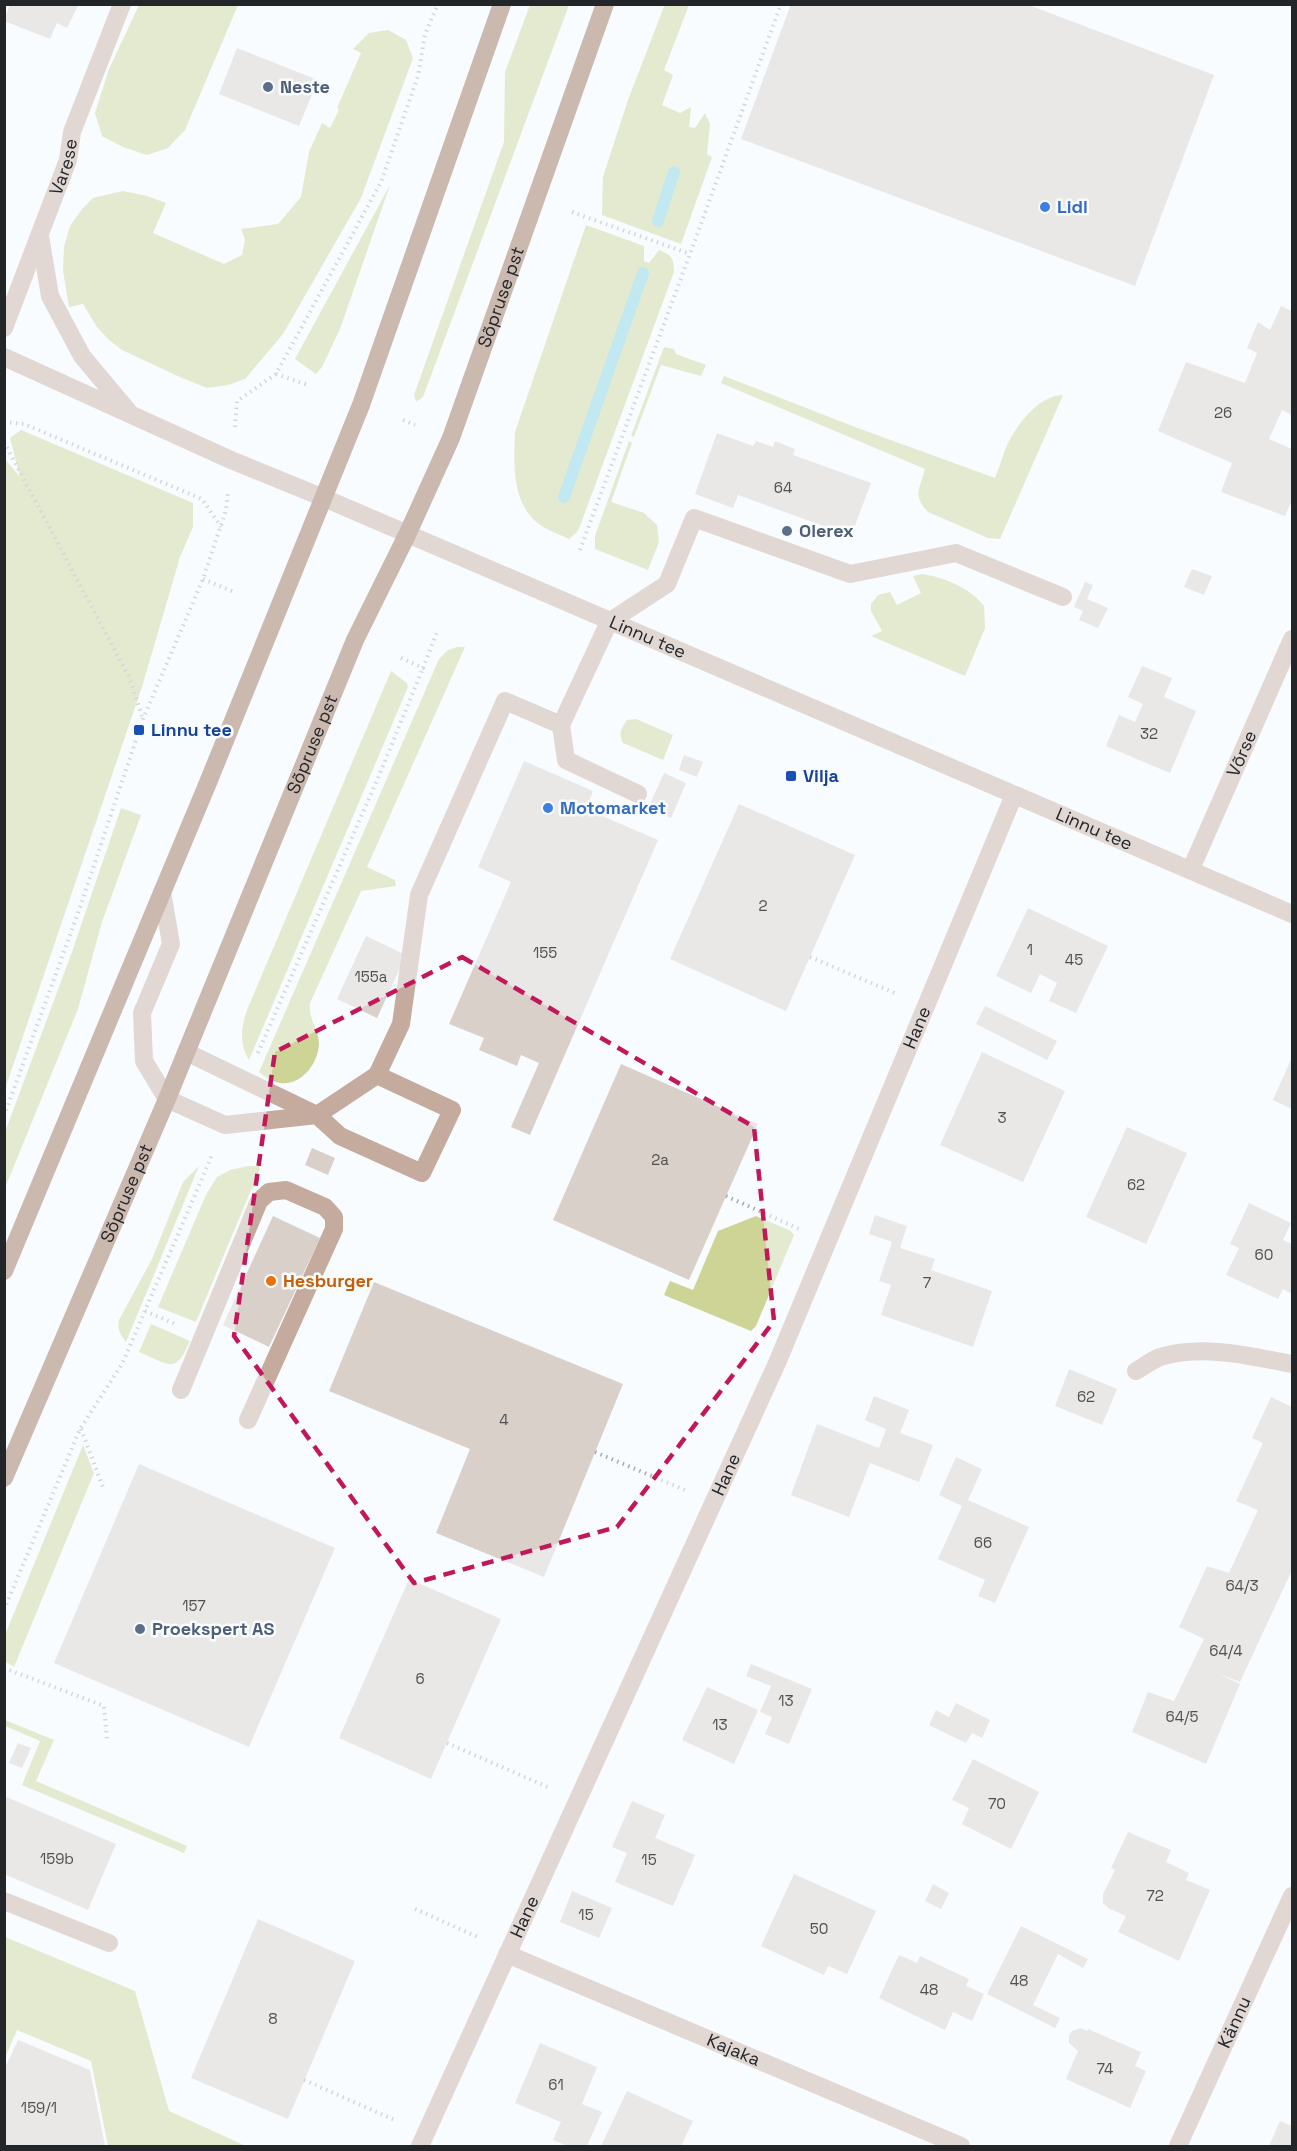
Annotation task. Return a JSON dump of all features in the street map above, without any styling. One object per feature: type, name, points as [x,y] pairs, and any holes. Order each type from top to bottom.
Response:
[{"type":"main road","points":[[4,1271],[361,405],[502,4]]},
{"type":"main road","name":"Sõpruse pst","points":[[4,1478],[167,1099],[355,640],[407,535],[450,438],[605,4]]},
{"type":"street","name":"Varese","points":[[4,328],[68,160],[72,132],[122,4]]},
{"type":"street","points":[[40,236],[50,296],[82,356],[131,415]]},
{"type":"street","name":"Linnu tee","points":[[4,357],[231,460],[1014,795],[1191,868],[1293,914]]},
{"type":"street","points":[[638,794],[566,760],[561,724],[609,622],[667,584],[694,518],[850,574],[956,553],[1063,597]]},
{"type":"street","name":"Võrse","points":[[1191,868],[1293,639]]},
{"type":"street","points":[[162,892],[171,944],[141,1013],[144,1061],[167,1099],[225,1125],[317,1115],[377,1075],[401,1024],[419,895],[505,701],[561,724]]},
{"type":"street","name":"Hane","points":[[420,2146],[777,1363],[1014,795]]},
{"type":"street","points":[[186,1052],[317,1115],[340,1136],[422,1173],[452,1110],[377,1075]]},
{"type":"street","points":[[182,1390],[259,1201],[269,1192],[286,1190],[325,1207],[334,1217],[334,1229],[248,1419]]},
{"type":"street","points":[[1136,1371],[1159,1357],[1192,1352],[1224,1352],[1293,1364]]},
{"type":"street","name":"Kännu","points":[[1178,2146],[1293,1896]]},
{"type":"street","points":[[4,1901],[109,1942]]},
{"type":"street","name":"Kajaka","points":[[507,1954],[961,2146]]},
{"type":"path","points":[[236,410],[237,401],[276,374],[298,330],[381,182],[418,76],[424,34],[438,4]]},
{"type":"path","points":[[580,550],[781,4]]},
{"type":"path","points":[[572,212],[690,254]]},
{"type":"path","points":[[276,374],[308,385]]},
{"type":"path","points":[[404,420],[414,425]]},
{"type":"path","points":[[4,422],[24,424],[202,499],[221,527]]},
{"type":"path","points":[[4,442],[129,677],[143,719]]},
{"type":"path","points":[[4,1116],[78,913],[143,719],[203,579],[226,510]]},
{"type":"path","points":[[203,579],[234,592]]},
{"type":"path","points":[[257,1056],[378,778],[437,632]]},
{"type":"path","points":[[401,658],[423,668]]},
{"type":"path","points":[[810,957],[905,997]]},
{"type":"path","points":[[4,1610],[80,1429],[122,1364],[215,1150]]},
{"type":"path","points":[[726,1197],[802,1230]]},
{"type":"path","points":[[80,1429],[104,1490]]},
{"type":"path","points":[[594,1452],[685,1490]]},
{"type":"path","points":[[4,1668],[104,1706],[107,1739]]},
{"type":"path","points":[[447,1743],[554,1790]]},
{"type":"path","points":[[415,1909],[486,1941]]},
{"type":"path","points":[[304,2080],[404,2124]]},
{"type":"highlighted area","points":[[462,957],[754,1127],[774,1321],[617,1527],[414,1583],[234,1336],[275,1052]]},
{"type":"green space","points":[[665,4],[689,5],[664,70],[673,75],[662,105],[680,113],[691,107],[689,127],[695,128],[705,113],[710,124],[707,154],[712,157],[681,244],[602,215],[603,177],[628,100]]},
{"type":"green space","points":[[139,5],[238,5],[185,130],[168,148],[147,155],[123,147],[102,136],[95,113],[109,69]]},
{"type":"green space","points":[[530,5],[569,5],[423,397],[416,402],[414,395],[504,142],[505,72]]},
{"type":"green space","points":[[388,30],[406,40],[413,58],[361,198],[283,334],[245,379],[228,385],[207,388],[182,378],[122,350],[97,327],[83,304],[69,307],[63,271],[64,247],[70,226],[93,198],[123,191],[166,203],[153,233],[224,264],[242,255],[245,240],[241,229],[278,224],[301,197],[309,152],[322,123],[330,128],[339,110],[337,108],[361,53],[353,49],[369,33]]},
{"type":"green space","points":[[390,185],[340,329],[322,367],[316,374],[295,359]]},
{"type":"green space","points":[[586,225],[644,246],[644,261],[649,263],[659,250],[663,252],[671,258],[674,272],[580,526],[569,539],[539,524],[523,505],[516,482],[515,432]]},
{"type":"green space","points":[[664,347],[674,349],[676,354],[706,365],[701,376],[661,365],[634,437],[631,436]]},
{"type":"green space","points":[[724,376],[995,478],[1008,443],[1024,419],[1046,400],[1063,395],[1000,539],[988,538],[928,512],[919,496],[925,469],[721,383]]},
{"type":"green space","points":[[21,430],[193,503],[193,527],[180,557],[142,687],[5,1089],[4,458],[20,477],[10,438]]},
{"type":"green space","points":[[629,441],[632,443],[611,502],[644,513],[657,525],[659,542],[648,570],[595,549],[595,536]]},
{"type":"green space","points":[[922,574],[956,584],[972,594],[984,606],[985,628],[965,676],[871,636],[882,631],[871,611],[871,604],[878,595],[890,592],[897,605],[921,593],[913,576]]},
{"type":"green space","points":[[465,647],[367,867],[395,880],[396,886],[361,891],[310,1003],[319,1039],[318,1052],[312,1066],[295,1081],[280,1083],[271,1080],[259,1072],[439,659],[448,650]]},
{"type":"green space","points":[[391,671],[407,683],[408,687],[249,1060],[242,1035],[247,1010]]},
{"type":"green space","points":[[636,719],[673,735],[663,760],[623,743],[621,740],[620,734],[627,720]]},
{"type":"green space","points":[[121,808],[141,815],[102,922],[78,1009],[5,1188],[5,1132],[72,952]]},
{"type":"green space","points":[[199,1166],[126,1342],[118,1326],[119,1320],[152,1259],[183,1182]]},
{"type":"green space","points":[[259,1166],[257,1184],[251,1190],[196,1322],[158,1307],[206,1195],[217,1177],[230,1170]]},
{"type":"green space","points":[[756,1216],[791,1231],[794,1235],[756,1326],[751,1331],[664,1295],[670,1281],[693,1290],[718,1231]]},
{"type":"green space","points":[[151,1324],[190,1341],[185,1352],[175,1363],[164,1363],[139,1352]]},
{"type":"green space","points":[[83,1445],[94,1473],[14,1667],[5,1661],[5,1635]]},
{"type":"green space","points":[[5,1720],[54,1740],[36,1781],[187,1846],[184,1853],[22,1785],[40,1741],[5,1726]]},
{"type":"green space","points":[[5,1937],[135,1991],[169,2111],[246,2146],[108,2146],[91,2061],[17,2030],[5,2058]]},
{"type":"building","points":[[10,4],[79,4],[67,28],[57,23],[50,39],[4,21]]},
{"type":"building","name":"Lidl","points":[[791,4],[1026,4],[1214,75],[1135,286],[741,139]]},
{"type":"building","name":"Neste","points":[[237,48],[318,80],[299,126],[219,94]]},
{"type":"building","points":[[1281,306],[1292,311],[1292,415],[1282,410],[1269,439],[1292,449],[1292,500],[1285,516],[1221,492],[1232,463],[1158,431],[1186,362],[1245,383],[1257,353],[1247,348],[1258,322],[1270,330]]},
{"type":"building","points":[[717,433],[753,446],[756,441],[773,447],[775,441],[795,449],[793,455],[871,483],[851,536],[738,495],[733,508],[695,494]]},
{"type":"building","points":[[1192,569],[1212,576],[1204,595],[1184,587]]},
{"type":"building","points":[[1085,582],[1093,585],[1087,599],[1108,608],[1098,628],[1079,620],[1083,611],[1074,607]]},
{"type":"building","points":[[1142,666],[1172,678],[1164,697],[1196,711],[1170,773],[1106,746],[1119,715],[1135,722],[1143,704],[1128,697]]},
{"type":"building","points":[[684,755],[703,762],[697,777],[679,770]]},
{"type":"building","points":[[524,761],[593,791],[586,809],[658,840],[530,1135],[511,1127],[539,1063],[521,1055],[517,1066],[479,1050],[484,1038],[449,1024],[511,882],[478,867]]},
{"type":"building","points":[[664,773],[686,783],[671,818],[648,808]]},
{"type":"building","points":[[739,804],[855,855],[786,1011],[670,959]]},
{"type":"building","points":[[1028,908],[1108,946],[1076,1013],[1049,1001],[1057,983],[1040,974],[1031,993],[996,976]]},
{"type":"building","points":[[366,936],[406,955],[377,1018],[337,999]]},
{"type":"building","points":[[985,1006],[1057,1041],[1047,1060],[976,1024]]},
{"type":"building","points":[[982,1052],[1065,1091],[1023,1182],[940,1145]]},
{"type":"building","points":[[1292,1057],[1292,1109],[1273,1100]]},
{"type":"building","points":[[621,1064],[758,1124],[689,1280],[553,1220]]},
{"type":"building","points":[[1127,1127],[1187,1153],[1146,1244],[1086,1217]]},
{"type":"building","points":[[312,1148],[335,1158],[328,1175],[305,1165]]},
{"type":"building","points":[[1249,1203],[1291,1223],[1283,1240],[1292,1244],[1292,1294],[1283,1289],[1278,1299],[1226,1275],[1239,1248],[1230,1244]]},
{"type":"building","points":[[875,1215],[907,1226],[900,1248],[935,1259],[931,1270],[992,1291],[973,1347],[881,1315],[891,1285],[879,1281],[892,1242],[869,1234]]},
{"type":"building","name":"Hesburger","points":[[273,1216],[320,1238],[269,1347],[223,1325]]},
{"type":"building","points":[[374,1282],[623,1384],[544,1577],[436,1533],[470,1449],[329,1391]]},
{"type":"building","points":[[1069,1369],[1117,1389],[1102,1425],[1055,1406]]},
{"type":"building","points":[[874,1396],[909,1410],[900,1433],[933,1445],[919,1482],[870,1463],[849,1517],[791,1495],[817,1424],[879,1448],[886,1429],[865,1420]]},
{"type":"building","points":[[1271,1397],[1292,1407],[1292,1570],[1240,1682],[1219,1674],[1240,1684],[1206,1764],[1132,1732],[1148,1692],[1174,1701],[1204,1639],[1179,1627],[1207,1566],[1229,1573],[1258,1510],[1236,1501],[1263,1443],[1252,1438]]},
{"type":"building","points":[[956,1457],[982,1469],[968,1500],[1029,1527],[995,1603],[978,1596],[985,1580],[938,1559],[962,1506],[939,1495]]},
{"type":"building","points":[[139,1464],[335,1548],[249,1747],[54,1663]]},
{"type":"building","points":[[409,1579],[501,1619],[431,1779],[339,1738]]},
{"type":"building","points":[[751,1664],[812,1689],[789,1744],[765,1734],[772,1717],[760,1712],[771,1686],[746,1676]]},
{"type":"building","points":[[707,1687],[758,1710],[734,1764],[682,1740]]},
{"type":"building","points":[[956,1703],[990,1720],[982,1738],[972,1733],[966,1743],[929,1725],[936,1710],[949,1717]]},
{"type":"building","points":[[18,1743],[31,1748],[22,1768],[9,1763]]},
{"type":"building","points":[[973,1759],[1039,1792],[1011,1849],[962,1824],[969,1808],[952,1800]]},
{"type":"building","points":[[4,1796],[116,1844],[88,1910],[4,1874]]},
{"type":"building","points":[[632,1801],[665,1815],[655,1838],[695,1855],[673,1906],[615,1882],[627,1853],[612,1847]]},
{"type":"building","points":[[1128,1832],[1171,1850],[1166,1862],[1189,1873],[1186,1880],[1210,1890],[1179,1961],[1118,1932],[1126,1916],[1103,1903],[1103,1894],[1115,1870],[1111,1868]]},
{"type":"building","points":[[794,1874],[876,1911],[847,1974],[828,1966],[824,1975],[761,1946]]},
{"type":"building","points":[[933,1884],[949,1893],[941,1909],[925,1901]]},
{"type":"building","points":[[572,1891],[612,1908],[599,1938],[560,1922]]},
{"type":"building","points":[[258,1919],[355,1961],[288,2119],[191,2078]]},
{"type":"building","points":[[1021,1926],[1088,1959],[1083,1968],[1058,1954],[1033,2005],[1060,2018],[1055,2028],[987,1994]]},
{"type":"building","points":[[899,1955],[917,1963],[920,1956],[969,1979],[966,1986],[984,1994],[972,2021],[953,2012],[945,2030],[879,1998]]},
{"type":"building","points":[[1081,2028],[1141,2052],[1135,2066],[1146,2071],[1130,2108],[1066,2079],[1078,2051],[1069,2043],[1069,2035],[1072,2031]]},
{"type":"building","points":[[18,2040],[90,2070],[105,2146],[4,2146],[4,2070]]},
{"type":"building","points":[[540,2043],[597,2067],[582,2104],[602,2112],[587,2146],[568,2146],[553,2140],[561,2122],[515,2103]]},
{"type":"building","points":[[627,2091],[693,2121],[681,2146],[601,2146]]},
{"type":"building","points":[[1280,2121],[1292,2126],[1292,2146],[1269,2146]]},
{"type":"waterway","points":[[658,221],[674,172]]},
{"type":"waterway","points":[[564,497],[643,273]]},
{"type":"place","name":"Neste","points":[[268,87]]},
{"type":"place","name":"Lidl","points":[[1045,207]]},
{"type":"place","name":"Olerex","points":[[787,531]]},
{"type":"place","name":"Linnu tee","points":[[139,730]]},
{"type":"place","name":"Vilja","points":[[791,776]]},
{"type":"place","name":"Motomarket","points":[[548,808]]},
{"type":"place","name":"Hesburger","points":[[271,1281]]},
{"type":"place","name":"Proekspert AS","points":[[140,1629]]}]
